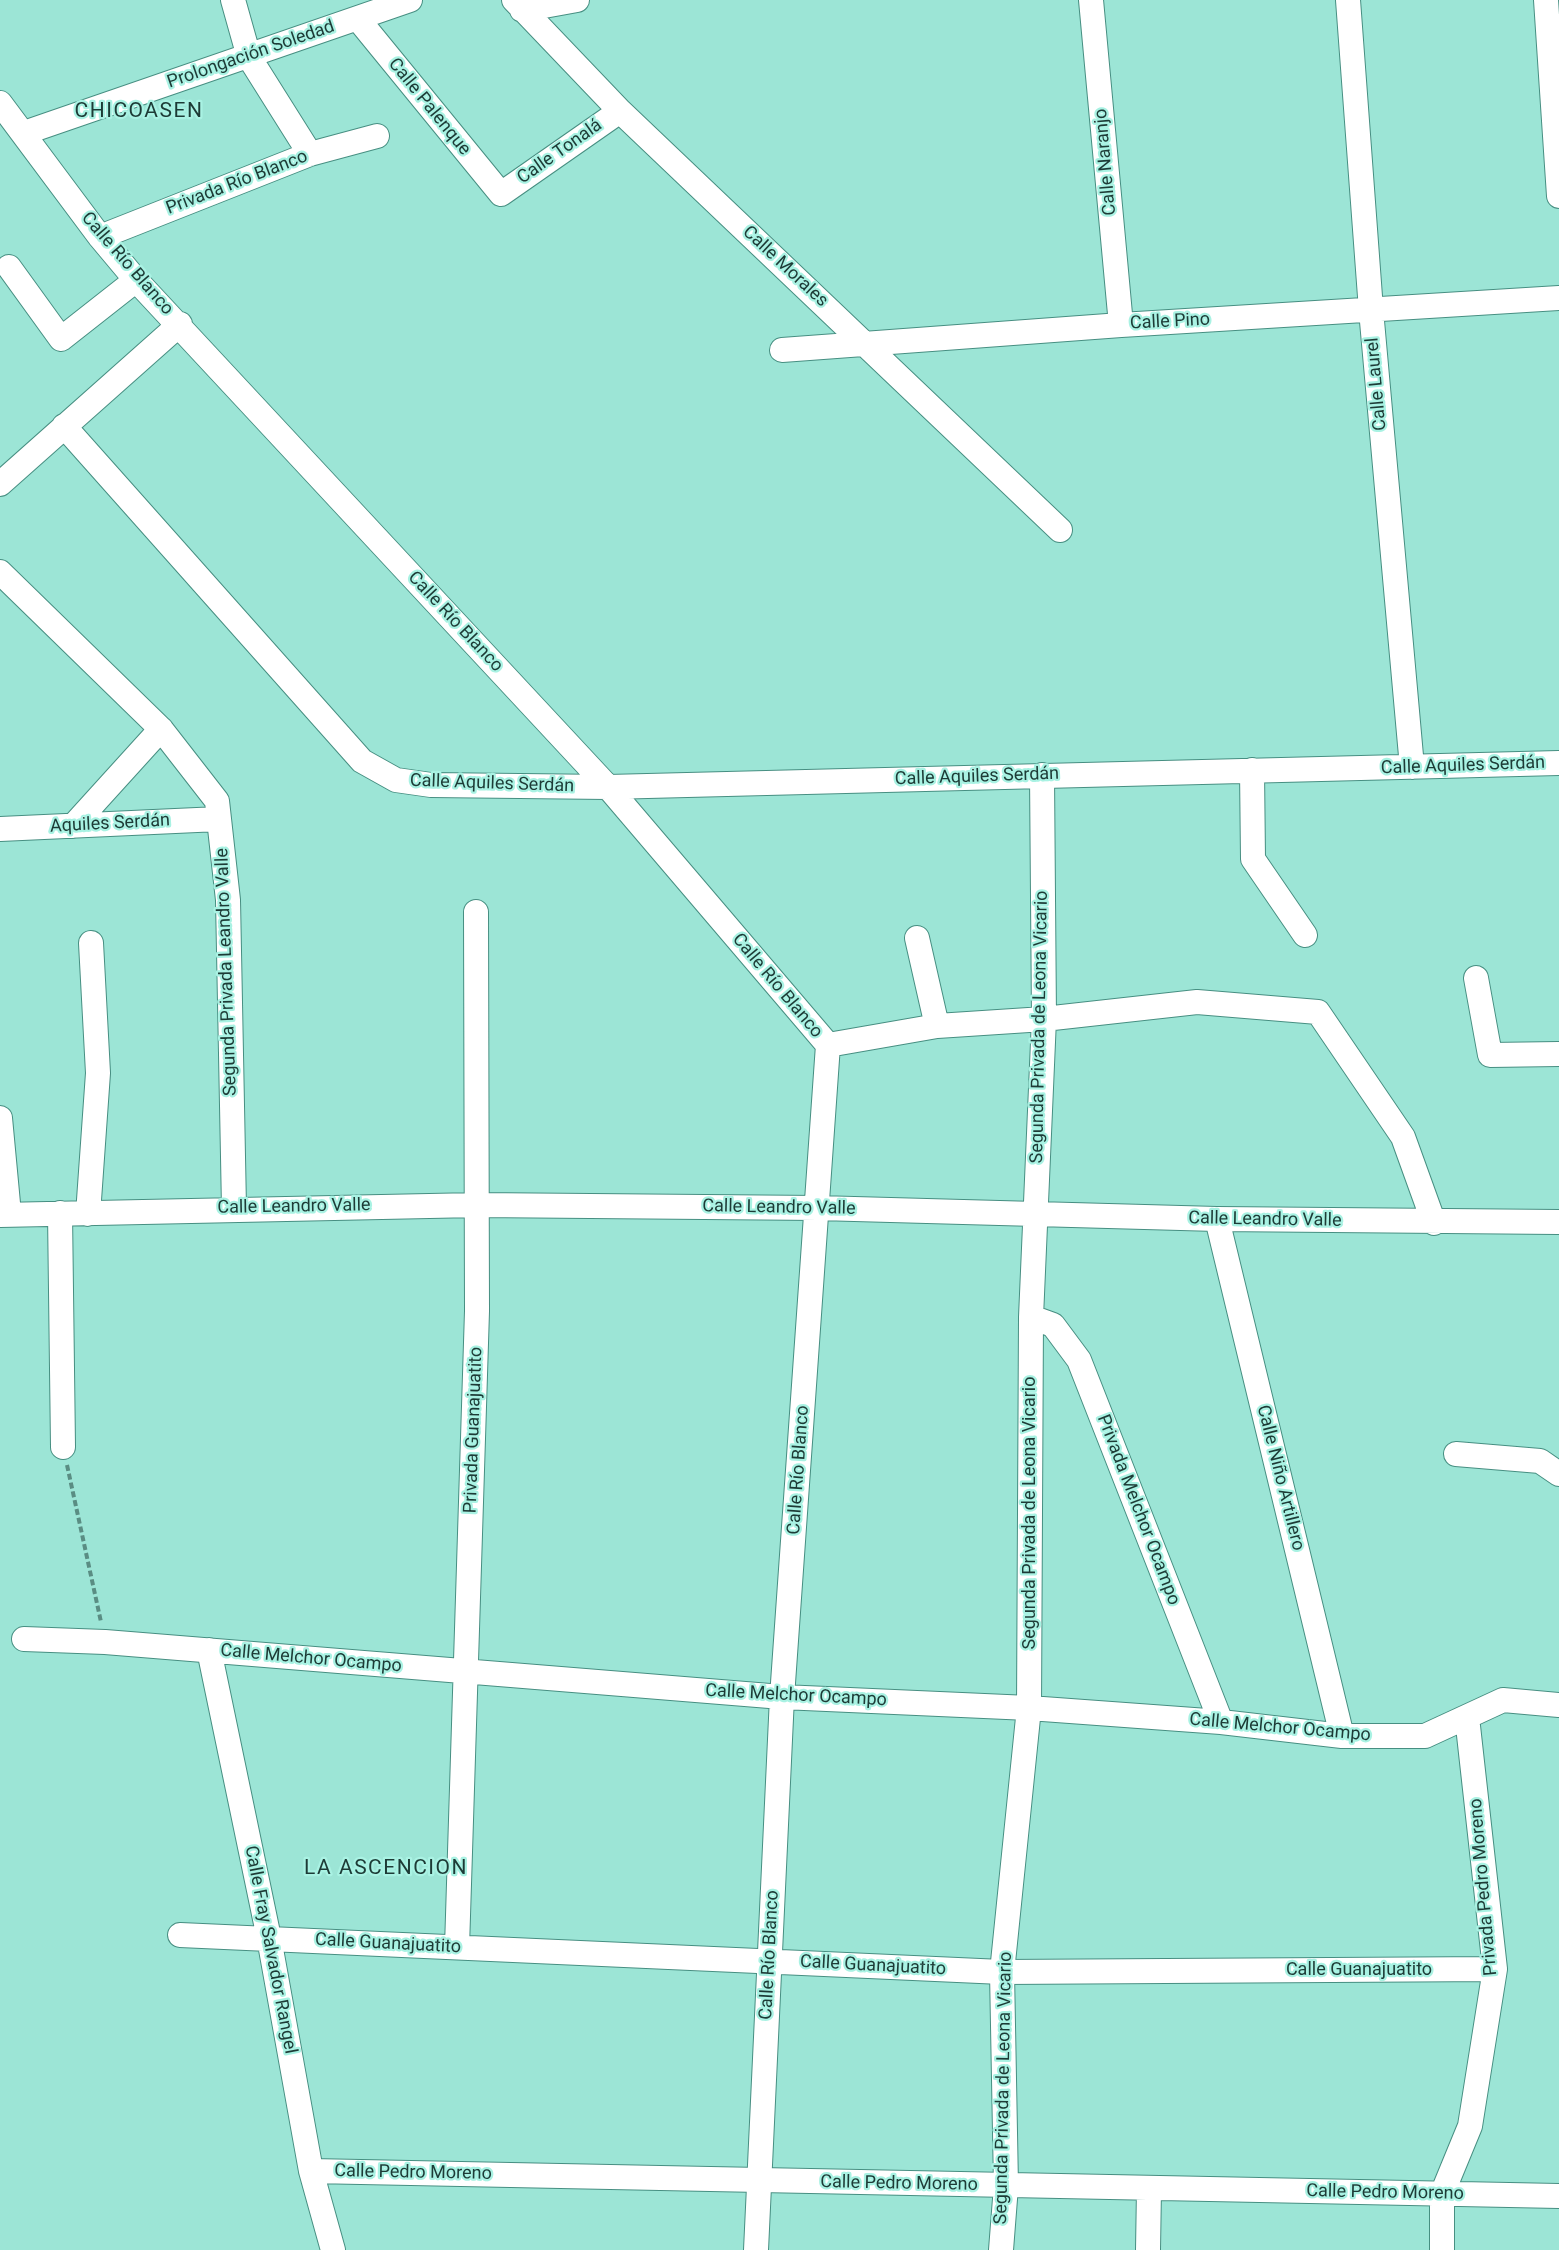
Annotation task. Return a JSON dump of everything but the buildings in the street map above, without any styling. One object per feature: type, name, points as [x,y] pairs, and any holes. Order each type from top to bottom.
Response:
[{"type":"street","points":[[233,0],[249,57],[310,154]]},
{"type":"street","name":"Prolongación Soledad","points":[[24,133],[410,0]]},
{"type":"street","points":[[518,5],[577,0]]},
{"type":"street","name":"Calle Naranjo","points":[[1091,0],[1121,325]]},
{"type":"street","name":"Calle Laurel","points":[[1348,0],[1371,310],[1412,767]]},
{"type":"street","points":[[1546,0],[1559,196]]},
{"type":"street","name":"Calle Morales","points":[[518,5],[620,111],[1060,530]]},
{"type":"street","name":"Calle Palenque","points":[[358,19],[501,194]]},
{"type":"street","name":"Calle Río Blanco","points":[[0,103],[100,237],[136,279],[608,787],[828,1045],[782,1697],[756,2250]]},
{"type":"street","name":"Calle Tonalá","points":[[501,194],[620,111]]},
{"type":"street","name":"Privada Río Blanco","points":[[100,237],[310,154],[377,136]]},
{"type":"street","points":[[9,267],[61,339],[136,279]]},
{"type":"street","name":"Calle Pino","points":[[782,350],[865,342],[1559,298]]},
{"type":"street","points":[[4,472],[64,426],[180,324]]},
{"type":"street","name":"Calle Aquiles Serdán","points":[[64,426],[362,760],[396,780],[431,785],[608,787],[1559,763]]},
{"type":"street","name":"Segunda Privada Leandro Valle","points":[[0,572],[161,729],[217,801],[228,900],[234,1208]]},
{"type":"street","points":[[73,826],[161,729]]},
{"type":"street","points":[[1252,770],[1253,859],[1305,935]]},
{"type":"street","name":"Segunda Privada de Leona Vicario","points":[[1000,2250],[1006,2186],[1002,1972],[1029,1708],[1031,1317],[1044,1019],[1042,775]]},
{"type":"street","name":"Aquiles Serdán","points":[[0,829],[219,819]]},
{"type":"street","name":"Privada Guanajuatito","points":[[457,1947],[468,1671],[477,1311],[476,912]]},
{"type":"street","points":[[917,938],[937,1026]]},
{"type":"street","points":[[88,1214],[98,1073],[91,943]]},
{"type":"street","points":[[1476,978],[1490,1055],[1559,1054]]},
{"type":"street","points":[[828,1045],[937,1026],[1044,1019],[1197,1002],[1318,1012],[1403,1137],[1434,1223]]},
{"type":"street","points":[[0,1118],[4,1214]]},
{"type":"street","name":"Calle Leandro Valle","points":[[4,1214],[477,1205],[818,1208],[1035,1216],[1434,1223],[1559,1222]]},
{"type":"street","points":[[60,1213],[63,1447]]},
{"type":"street","name":"Calle Niño Artillero","points":[[1217,1219],[1342,1736]]},
{"type":"street","name":"Privada Melchor Ocampo","points":[[1031,1317],[1053,1325],[1079,1360],[1221,1722]]},
{"type":"street","points":[[1455,1454],[1540,1461],[1559,1474]]},
{"type":"street","name":"Calle Melchor Ocampo","points":[[24,1639],[105,1642],[782,1697],[1029,1708],[1221,1722],[1342,1736],[1425,1736],[1503,1700],[1559,1705]]},
{"type":"street","name":"Calle Fray Salvador Rangel","points":[[209,1650],[269,1938],[311,2171],[333,2250]]},
{"type":"street","name":"Privada Pedro Moreno","points":[[1442,2194],[1470,2126],[1495,1969],[1467,1717]]},
{"type":"street","name":"Calle Guanajuatito","points":[[180,1935],[1002,1972],[1495,1969]]},
{"type":"street","name":"Calle Pedro Moreno","points":[[311,2171],[1559,2196]]},
{"type":"street","points":[[1148,2250],[1149,2189]]},
{"type":"street","points":[[1442,2194],[1442,2250]]},
{"type":"path","points":[[63,1447],[105,1642]]},
{"type":"district","name":"CHICOASEN","points":[[139,112]]},
{"type":"district","name":"LA ASCENCION","points":[[386,1869]]}]
